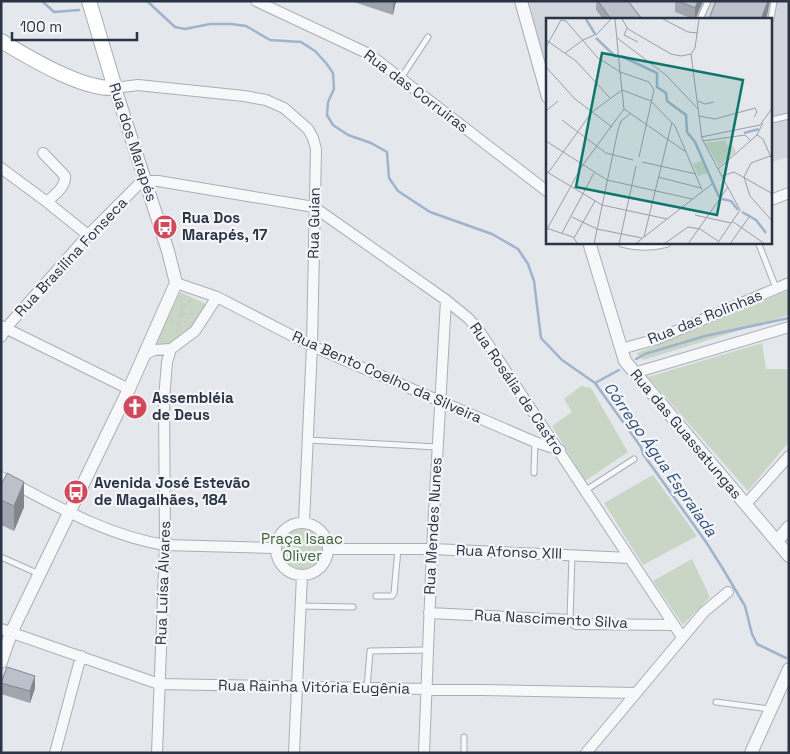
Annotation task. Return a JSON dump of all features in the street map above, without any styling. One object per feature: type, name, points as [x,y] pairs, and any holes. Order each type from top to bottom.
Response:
[{"type":"main road","name":"Rua dos Marapés","points":[[89,1],[115,88]]},
{"type":"main road","points":[[1,42],[71,78],[96,86],[115,88]]},
{"type":"street","name":"Rua das Corruiras","points":[[256,1],[357,48],[403,74],[543,185]]},
{"type":"street","points":[[521,1],[546,90]]},
{"type":"street","name":"Rua Guian","points":[[115,88],[138,85],[266,100],[284,108],[308,129],[314,138],[316,149],[312,346],[304,522]]},
{"type":"street","name":"Rua dos Marapés","points":[[115,88],[168,251],[175,286]]},
{"type":"street","points":[[43,154],[66,176],[64,184],[47,202]]},
{"type":"street","points":[[1,168],[88,235]]},
{"type":"street","name":"Rua Rosália de Castro","points":[[145,181],[314,206],[446,300],[468,318],[478,329],[560,450],[682,637]]},
{"type":"street","name":"Rua Brasilina Fonseca","points":[[3,331],[88,235],[138,185],[145,181]]},
{"type":"street","points":[[772,200],[789,193]]},
{"type":"street","name":"Rua das Guassatungas","points":[[590,244],[625,361],[789,556]]},
{"type":"street","points":[[630,244],[638,246],[659,244]]},
{"type":"street","name":"Rua das Rolinhas","points":[[621,349],[657,338],[789,283]]},
{"type":"street","points":[[1,662],[6,631],[39,574],[129,389],[175,286],[199,290],[217,297],[195,331],[171,349],[154,350],[144,356]]},
{"type":"street","name":"Rua Bento Coelho da Silveira","points":[[217,297],[312,346],[535,442],[560,450]]},
{"type":"street","name":"Rua Mendes Nunes","points":[[424,753],[432,549],[446,300]]},
{"type":"street","points":[[634,372],[789,327]]},
{"type":"street","points":[[3,331],[129,389]]},
{"type":"street","name":"Rua Luísa Álvares","points":[[157,753],[165,545],[164,399],[171,349]]},
{"type":"street","points":[[746,504],[789,456]]},
{"type":"street","points":[[1,478],[69,512],[147,542],[165,545],[276,548]]},
{"type":"street","points":[[304,522],[312,524],[324,534],[329,549],[323,565],[310,574],[293,574],[280,564],[276,548],[277,540],[281,532],[295,523],[304,522]]},
{"type":"street","points":[[777,541],[789,527]]},
{"type":"street","name":"Rua Afonso XIII","points":[[329,549],[432,549],[630,558]]},
{"type":"street","points":[[294,753],[302,575]]},
{"type":"street","points":[[586,753],[704,612],[728,592]]},
{"type":"street","name":"Rua Nascimento Silva","points":[[429,613],[570,620],[576,624],[673,625]]},
{"type":"street","name":"Rua Rainha Vitória Eugênia","points":[[6,631],[159,684],[636,693]]},
{"type":"street","points":[[55,753],[81,656]]},
{"type":"street","points":[[752,753],[789,669]]},
{"type":"lane","points":[[700,18],[708,1]]},
{"type":"lane","points":[[771,18],[774,1]]},
{"type":"lane","points":[[403,74],[428,37]]},
{"type":"lane","points":[[772,120],[789,116]]},
{"type":"lane","points":[[759,244],[776,288]]},
{"type":"lane","points":[[308,440],[437,447]]},
{"type":"lane","points":[[534,473],[535,442]]},
{"type":"lane","points":[[586,490],[634,459]]},
{"type":"lane","points":[[376,596],[392,596],[394,593],[398,549]]},
{"type":"lane","points":[[570,620],[572,554]]},
{"type":"lane","points":[[1,557],[39,574]]},
{"type":"lane","points":[[301,606],[353,607]]},
{"type":"lane","points":[[367,688],[370,650],[428,650]]},
{"type":"lane","points":[[716,702],[771,709]]},
{"type":"lane","points":[[464,737],[464,753]]},
{"type":"path","points":[[171,349],[180,327],[182,309],[175,286]]},
{"type":"path","points":[[182,309],[199,290]]},
{"type":"path","points":[[181,314],[208,311]]},
{"type":"shaded area","points":[[522,1],[789,1],[789,157],[772,162],[772,18],[546,18],[546,86]]},
{"type":"green space","points":[[789,290],[789,315],[643,360],[637,354],[637,353]]},
{"type":"green space","points":[[180,292],[208,305],[190,329],[165,348],[157,347],[157,341]]},
{"type":"green space","points":[[762,343],[766,369],[789,369],[789,442],[748,491],[648,377]]},
{"type":"green space","points":[[581,386],[591,388],[628,452],[585,481],[552,426],[572,412],[564,399]]},
{"type":"green space","points":[[653,475],[697,536],[643,565],[604,503]]},
{"type":"green space","name":"Praça Isaac Oliver","points":[[302,524],[311,526],[319,531],[324,539],[326,548],[324,557],[319,565],[311,570],[302,572],[293,570],[285,565],[280,557],[278,548],[280,539],[285,531],[293,526]]},
{"type":"green space","points":[[692,559],[710,597],[683,625],[653,581]]},
{"type":"building","points":[[598,1],[628,1],[641,18],[610,18]]},
{"type":"building","points":[[678,1],[698,1],[695,8]]},
{"type":"building","points":[[716,1],[768,1],[761,18],[709,18]]},
{"type":"building","points":[[7,473],[24,482],[14,506],[1,500],[1,485]]},
{"type":"building","points":[[7,667],[35,676],[30,691],[1,683]]},
{"type":"waterway","name":"Córrego Água Espraiada","points":[[42,1],[54,12],[79,10]]},
{"type":"waterway","name":"Córrego Água Espraiada","points":[[147,1],[175,27],[185,29],[210,24],[246,26],[270,40],[301,42],[315,51],[333,73],[334,89],[328,102],[327,115],[333,125],[348,135],[371,143],[387,152],[389,178],[398,191],[430,212],[492,234],[518,249],[528,264],[534,281],[541,338],[562,360],[595,383],[641,447],[643,454],[723,569],[745,606],[752,634],[757,644],[786,658]]},
{"type":"waterway","points":[[636,359],[645,354],[705,336],[789,318]]},
{"type":"waterway","points":[[595,383],[619,370]]},
{"type":"place","name":"Rua Dos Marapés, 17","points":[[165,227]]},
{"type":"place","name":"Assembléia de Deus","points":[[135,407]]},
{"type":"place","name":"Avenida José Estevão de Magalhães, 184","points":[[76,492]]}]
